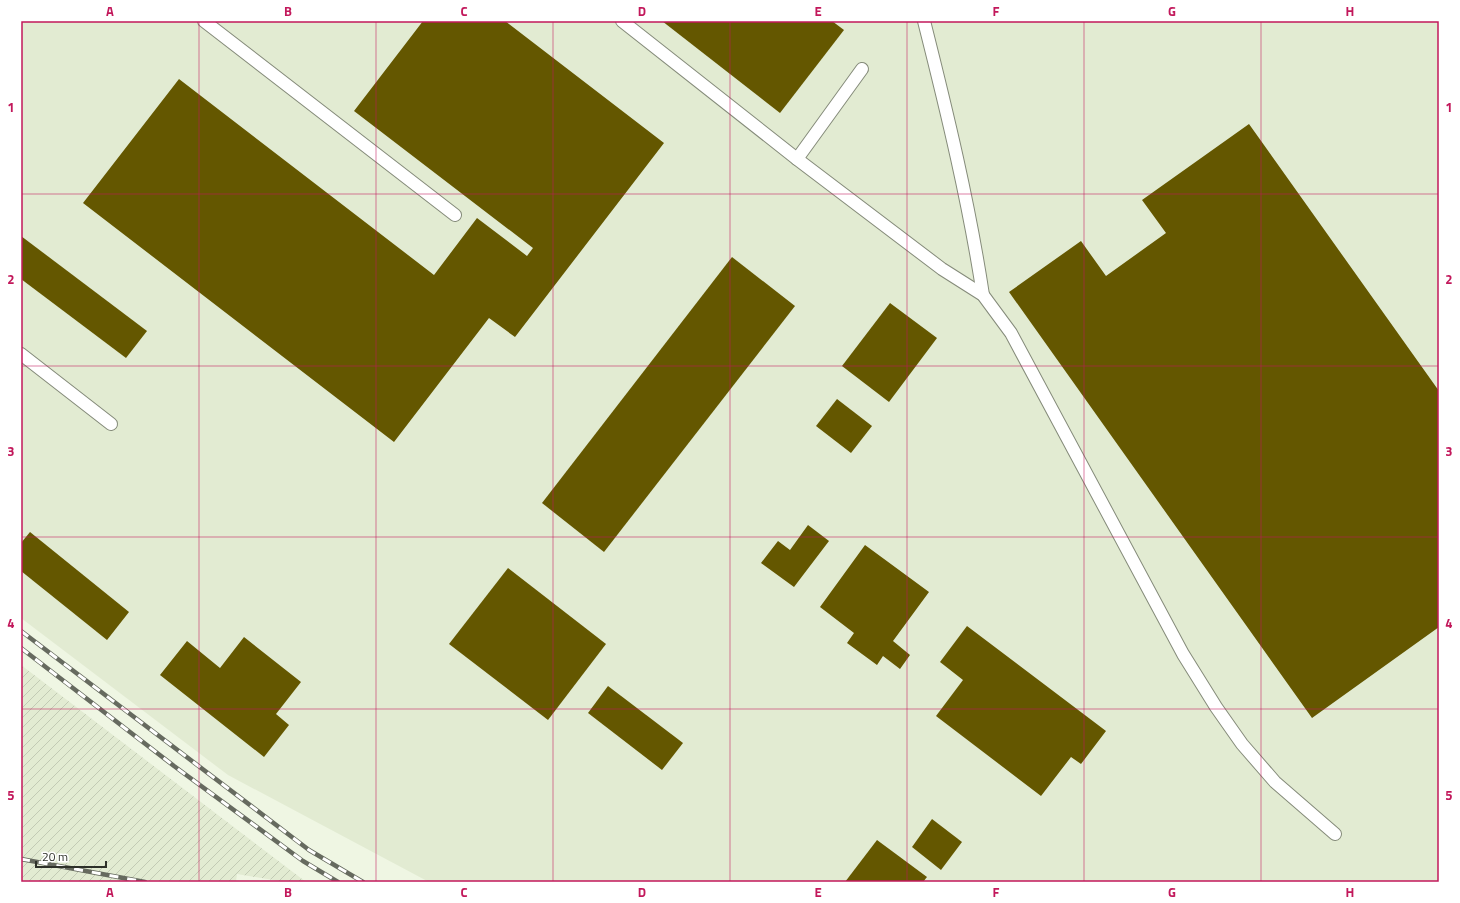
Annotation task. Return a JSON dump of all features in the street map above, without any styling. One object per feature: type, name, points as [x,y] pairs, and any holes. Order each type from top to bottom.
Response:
[{"type":"lane","points":[[204,21],[455,215]]},
{"type":"lane","points":[[622,21],[797,159],[942,269],[983,295],[1011,333],[1184,654],[1216,707],[1242,744],[1275,782],[1335,834]]},
{"type":"lane","points":[[924,21],[944,100],[973,233],[983,295]]},
{"type":"lane","points":[[797,159],[862,69]]},
{"type":"lane","points":[[21,354],[111,424]]},
{"type":"shaded area","points":[[21,21],[1439,21],[1439,882],[429,882],[228,775],[21,618]]},
{"type":"shaded area","points":[[21,665],[306,882],[285,882],[237,874],[236,882],[21,882]]},
{"type":"building","points":[[423,21],[505,21],[664,143],[515,337],[489,318],[394,442],[83,203],[179,79],[434,275],[477,218],[527,256],[533,248],[354,111]]},
{"type":"building","points":[[662,21],[832,21],[844,30],[780,113]]},
{"type":"building","points":[[1249,124],[1439,391],[1439,627],[1312,718],[1009,292],[1081,241],[1106,276],[1166,233],[1142,200]]},
{"type":"building","points":[[21,236],[147,331],[126,358],[21,279]]},
{"type":"building","points":[[732,257],[795,306],[604,552],[542,503]]},
{"type":"building","points":[[890,303],[937,338],[889,402],[842,366]]},
{"type":"building","points":[[837,399],[872,426],[851,453],[816,426]]},
{"type":"building","points":[[808,525],[829,541],[794,587],[761,563],[778,541],[790,550]]},
{"type":"building","points":[[30,532],[129,612],[107,640],[21,571],[21,543]]},
{"type":"building","points":[[865,545],[929,592],[893,641],[910,655],[900,669],[883,656],[877,665],[847,643],[854,633],[820,607]]},
{"type":"building","points":[[508,568],[606,644],[548,720],[449,644]]},
{"type":"building","points":[[967,626],[1106,731],[1081,764],[1071,757],[1041,796],[936,716],[963,680],[940,662]]},
{"type":"building","points":[[244,637],[301,682],[276,714],[289,725],[264,757],[160,675],[187,641],[220,668]]},
{"type":"building","points":[[608,686],[683,743],[662,770],[588,713]]},
{"type":"building","points":[[932,819],[962,842],[941,870],[912,847]]},
{"type":"building","points":[[877,840],[927,877],[923,882],[845,882]]},
{"type":"railway","points":[[21,631],[309,850],[363,882]]},
{"type":"railway","points":[[21,648],[174,766],[303,861],[338,882]]},
{"type":"railway","points":[[21,859],[145,882]]}]
